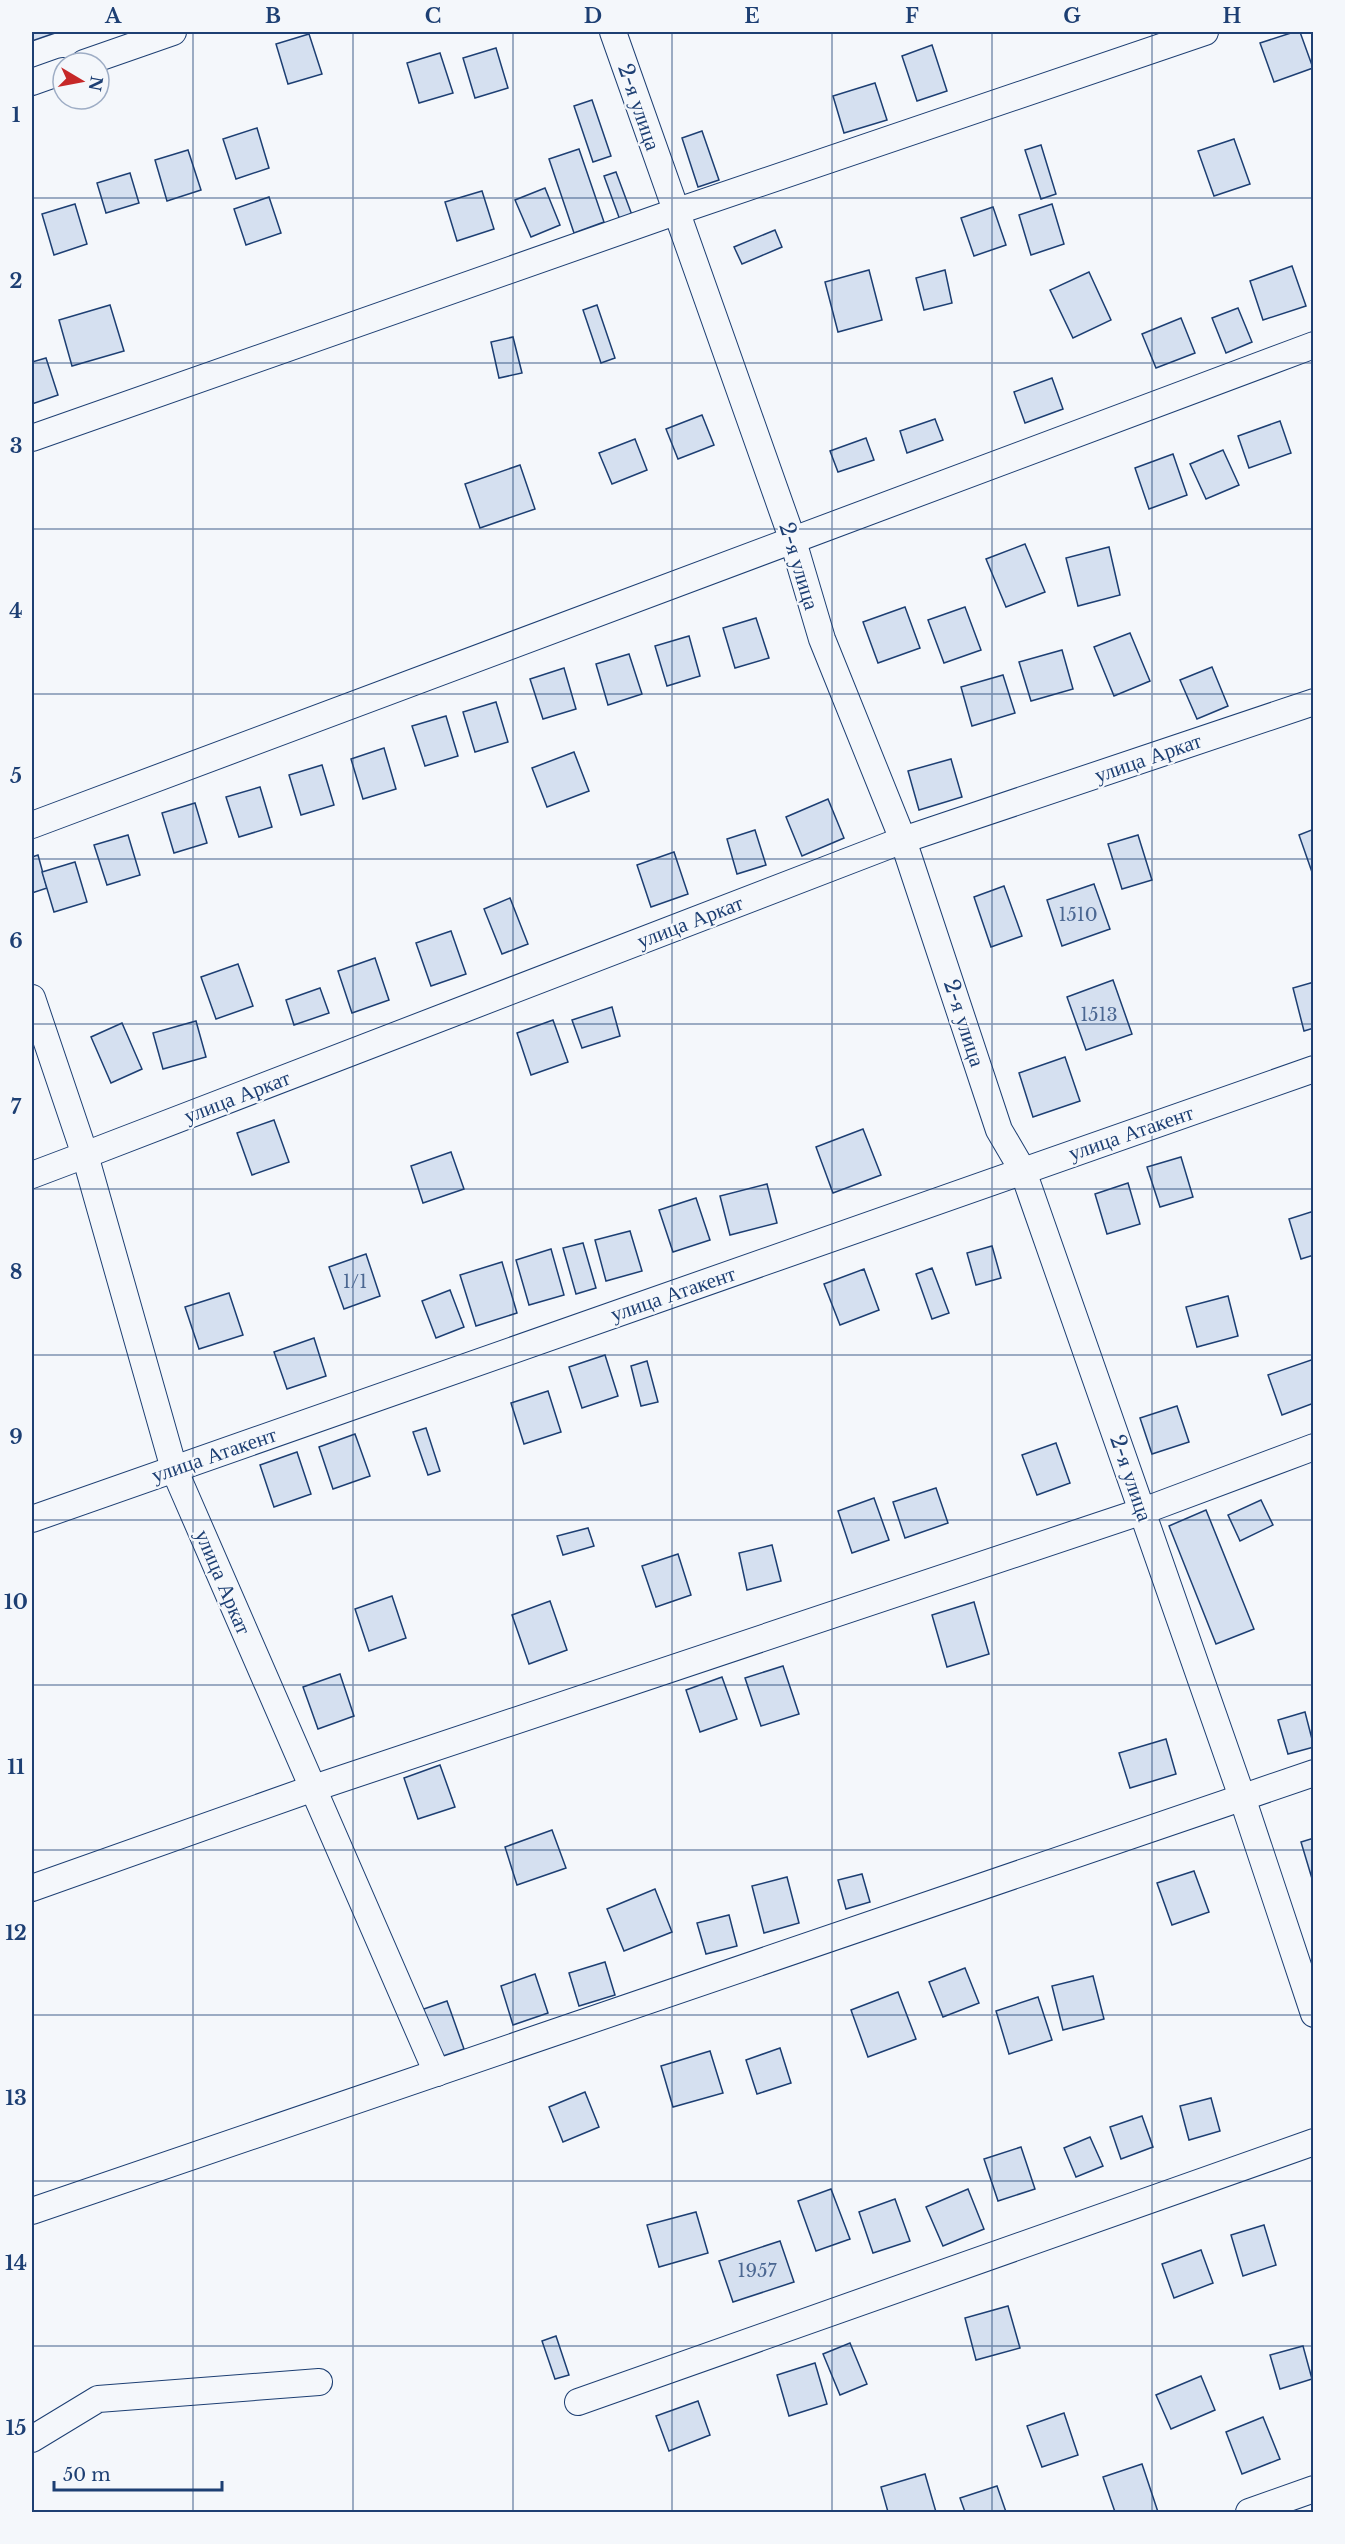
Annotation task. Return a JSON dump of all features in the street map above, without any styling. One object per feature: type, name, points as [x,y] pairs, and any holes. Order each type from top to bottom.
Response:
[{"type":"street","points":[[111,54],[173,32]]},
{"type":"street","name":"2-я улица","points":[[613,32],[793,541],[822,639],[903,840],[999,1130],[1023,1170],[1242,1797],[1314,2014]]},
{"type":"street","points":[[32,438],[675,212],[1205,32]]},
{"type":"street","points":[[32,82],[51,75]]},
{"type":"street","points":[[32,825],[1314,345]]},
{"type":"street","name":"улица Аркат","points":[[437,2073],[311,1789],[174,1469],[85,1155],[903,840],[1314,702]]},
{"type":"street","points":[[32,998],[85,1155],[32,1175]]},
{"type":"street","name":"улица Атакент","points":[[32,1519],[1314,1069]]},
{"type":"street","points":[[32,1888],[311,1789],[1143,1511],[1314,1447]]},
{"type":"street","points":[[32,2211],[1314,1773]]},
{"type":"street","points":[[578,2402],[1314,2142]]},
{"type":"street","points":[[32,2439],[98,2399],[319,2382]]},
{"type":"street","points":[[1249,2512],[1314,2489]]},
{"type":"building","points":[[32,32],[58,32],[32,41]]},
{"type":"building","points":[[1300,32],[1313,68],[1274,82],[1260,43]]},
{"type":"building","points":[[309,34],[322,74],[288,84],[276,44]]},
{"type":"building","points":[[932,45],[947,91],[917,101],[902,56]]},
{"type":"building","points":[[496,48],[508,88],[475,98],[463,58]]},
{"type":"building","points":[[440,53],[453,93],[419,103],[407,63]]},
{"type":"building","points":[[875,83],[887,120],[844,133],[833,96]]},
{"type":"building","points":[[592,100],[611,156],[593,162],[574,106]]},
{"type":"building","points":[[257,128],[269,168],[236,179],[223,139]]},
{"type":"building","points":[[702,131],[719,180],[698,187],[682,138]]},
{"type":"building","points":[[1234,139],[1250,184],[1214,196],[1198,151]]},
{"type":"building","points":[[1041,145],[1056,194],[1041,199],[1025,150]]},
{"type":"building","points":[[579,149],[604,222],[574,233],[549,159]]},
{"type":"building","points":[[188,150],[201,190],[167,201],[155,160]]},
{"type":"building","points":[[616,172],[632,215],[620,220],[604,176]]},
{"type":"building","points":[[130,173],[139,203],[106,213],[97,183]]},
{"type":"building","points":[[545,188],[560,225],[531,237],[515,200]]},
{"type":"building","points":[[482,191],[494,229],[457,241],[445,202]]},
{"type":"building","points":[[269,197],[281,233],[246,245],[234,209]]},
{"type":"building","points":[[75,204],[87,244],[54,255],[42,214]]},
{"type":"building","points":[[1052,204],[1064,244],[1031,255],[1019,215]]},
{"type":"building","points":[[993,207],[1006,245],[974,256],[961,218]]},
{"type":"building","points":[[775,230],[782,247],[742,264],[734,247]]},
{"type":"building","points":[[1292,266],[1306,306],[1263,320],[1250,281]]},
{"type":"building","points":[[869,270],[882,320],[838,332],[825,282]]},
{"type":"building","points":[[945,270],[952,303],[924,310],[916,278]]},
{"type":"building","points":[[1089,272],[1111,320],[1073,338],[1050,290]]},
{"type":"building","points":[[110,305],[124,351],[72,366],[59,320]]},
{"type":"building","points":[[597,305],[615,358],[601,363],[583,310]]},
{"type":"building","points":[[1238,308],[1252,342],[1226,353],[1212,318]]},
{"type":"building","points":[[1181,318],[1195,353],[1156,368],[1142,334]]},
{"type":"building","points":[[513,337],[522,373],[499,378],[491,342]]},
{"type":"building","points":[[46,358],[58,395],[32,404],[32,362]]},
{"type":"building","points":[[1052,378],[1063,409],[1025,423],[1014,392]]},
{"type":"building","points":[[702,415],[714,445],[678,459],[666,429]]},
{"type":"building","points":[[935,419],[943,440],[907,453],[900,431]]},
{"type":"building","points":[[1280,421],[1291,453],[1249,468],[1238,436]]},
{"type":"building","points":[[866,438],[874,460],[838,472],[830,451]]},
{"type":"building","points":[[635,439],[647,470],[612,484],[599,453]]},
{"type":"building","points":[[1223,450],[1239,485],[1206,499],[1190,464]]},
{"type":"building","points":[[1173,454],[1187,495],[1149,509],[1135,468]]},
{"type":"building","points":[[520,465],[535,509],[480,528],[465,484]]},
{"type":"building","points":[[1025,544],[1045,592],[1006,607],[986,559]]},
{"type":"building","points":[[1109,547],[1120,595],[1078,606],[1066,558]]},
{"type":"building","points":[[905,607],[920,648],[878,663],[863,622]]},
{"type":"building","points":[[965,607],[981,650],[944,663],[928,620]]},
{"type":"building","points":[[756,618],[769,658],[735,668],[723,628]]},
{"type":"building","points":[[1130,633],[1150,681],[1114,696],[1094,647]]},
{"type":"building","points":[[689,636],[700,676],[667,686],[655,646]]},
{"type":"building","points":[[1062,650],[1073,689],[1031,701],[1019,662]]},
{"type":"building","points":[[629,654],[642,694],[608,705],[596,664]]},
{"type":"building","points":[[1212,667],[1228,706],[1197,719],[1180,680]]},
{"type":"building","points":[[564,668],[576,709],[543,719],[530,679]]},
{"type":"building","points":[[1003,675],[1015,713],[972,726],[961,687]]},
{"type":"building","points":[[496,702],[508,742],[475,752],[463,712]]},
{"type":"building","points":[[446,716],[458,756],[425,766],[412,726]]},
{"type":"building","points":[[384,748],[396,789],[363,799],[351,759]]},
{"type":"building","points":[[574,752],[589,791],[547,807],[532,768]]},
{"type":"building","points":[[951,759],[962,797],[919,810],[908,771]]},
{"type":"building","points":[[322,765],[334,805],[301,815],[289,775]]},
{"type":"building","points":[[260,787],[272,827],[239,837],[226,797]]},
{"type":"building","points":[[828,799],[844,838],[802,856],[786,817]]},
{"type":"building","points":[[195,803],[207,843],[174,853],[162,813]]},
{"type":"building","points":[[1314,829],[1314,875],[1313,875],[1299,835]]},
{"type":"building","points":[[755,830],[766,865],[737,874],[727,839]]},
{"type":"building","points":[[128,835],[140,875],[107,885],[94,845]]},
{"type":"building","points":[[1138,835],[1152,880],[1122,889],[1108,844]]},
{"type":"building","points":[[674,852],[688,894],[651,907],[637,865]]},
{"type":"building","points":[[38,855],[47,888],[32,893],[32,857]]},
{"type":"building","points":[[75,862],[87,902],[54,912],[42,872]]},
{"type":"building","points":[[1094,884],[1110,929],[1062,946],[1047,900]]},
{"type":"building","points":[[1004,886],[1022,936],[991,947],[974,897]]},
{"type":"building","points":[[510,898],[528,944],[502,954],[484,909]]},
{"type":"building","points":[[451,931],[466,974],[431,986],[416,943]]},
{"type":"building","points":[[375,958],[389,1000],[352,1013],[338,971]]},
{"type":"building","points":[[238,964],[253,1006],[216,1019],[201,977]]},
{"type":"building","points":[[1113,980],[1132,1034],[1086,1050],[1067,997]]},
{"type":"building","points":[[1314,982],[1314,1028],[1304,1031],[1293,988]]},
{"type":"building","points":[[320,988],[329,1013],[294,1025],[286,1000]]},
{"type":"building","points":[[612,1007],[620,1036],[582,1048],[572,1020]]},
{"type":"building","points":[[553,1020],[568,1062],[531,1075],[517,1033]]},
{"type":"building","points":[[196,1021],[206,1057],[163,1069],[153,1033]]},
{"type":"building","points":[[122,1023],[142,1069],[111,1083],[91,1037]]},
{"type":"building","points":[[1065,1057],[1080,1101],[1033,1117],[1019,1073]]},
{"type":"building","points":[[274,1120],[289,1162],[252,1175],[237,1133]]},
{"type":"building","points":[[863,1129],[881,1175],[833,1193],[816,1147]]},
{"type":"building","points":[[451,1152],[464,1189],[423,1203],[411,1166]]},
{"type":"building","points":[[1181,1157],[1193,1197],[1160,1207],[1147,1167]]},
{"type":"building","points":[[1128,1183],[1140,1224],[1107,1234],[1095,1194]]},
{"type":"building","points":[[767,1184],[777,1223],[730,1235],[720,1196]]},
{"type":"building","points":[[696,1198],[710,1240],[673,1252],[659,1210]]},
{"type":"building","points":[[1314,1211],[1314,1255],[1301,1259],[1289,1219]]},
{"type":"building","points":[[630,1231],[642,1271],[606,1281],[595,1240]]},
{"type":"building","points":[[583,1243],[596,1288],[576,1294],[563,1248]]},
{"type":"building","points":[[992,1246],[1001,1278],[976,1285],[967,1253]]},
{"type":"building","points":[[551,1249],[564,1295],[529,1305],[516,1260]]},
{"type":"building","points":[[366,1254],[380,1296],[344,1309],[329,1267]]},
{"type":"building","points":[[502,1262],[517,1313],[476,1326],[460,1275]]},
{"type":"building","points":[[932,1268],[949,1313],[932,1319],[916,1274]]},
{"type":"building","points":[[864,1269],[879,1310],[840,1325],[824,1284]]},
{"type":"building","points":[[450,1290],[464,1327],[436,1338],[422,1301]]},
{"type":"building","points":[[229,1293],[243,1335],[199,1349],[185,1307]]},
{"type":"building","points":[[1228,1296],[1238,1336],[1197,1347],[1186,1307]]},
{"type":"building","points":[[314,1338],[326,1376],[287,1389],[274,1352]]},
{"type":"building","points":[[605,1355],[618,1396],[582,1408],[569,1367]]},
{"type":"building","points":[[1314,1359],[1314,1403],[1282,1415],[1268,1375]]},
{"type":"building","points":[[647,1361],[658,1402],[641,1406],[631,1366]]},
{"type":"building","points":[[548,1391],[561,1432],[524,1444],[511,1403]]},
{"type":"building","points":[[1177,1406],[1189,1442],[1152,1454],[1140,1418]]},
{"type":"building","points":[[426,1428],[440,1471],[428,1475],[413,1432]]},
{"type":"building","points":[[355,1434],[370,1476],[333,1489],[319,1447]]},
{"type":"building","points":[[1056,1443],[1070,1483],[1037,1495],[1022,1455]]},
{"type":"building","points":[[297,1452],[311,1494],[274,1507],[260,1465]]},
{"type":"building","points":[[936,1488],[948,1523],[905,1538],[893,1502]]},
{"type":"building","points":[[874,1498],[889,1540],[852,1553],[838,1511]]},
{"type":"building","points":[[1261,1500],[1273,1525],[1240,1541],[1228,1515]]},
{"type":"building","points":[[1206,1510],[1254,1629],[1216,1644],[1169,1526]]},
{"type":"building","points":[[588,1528],[594,1546],[563,1555],[557,1536]]},
{"type":"building","points":[[772,1545],[781,1581],[747,1590],[739,1553]]},
{"type":"building","points":[[678,1554],[691,1595],[656,1607],[642,1566]]},
{"type":"building","points":[[392,1596],[406,1638],[369,1651],[355,1609]]},
{"type":"building","points":[[550,1601],[567,1650],[529,1664],[512,1615]]},
{"type":"building","points":[[974,1602],[989,1654],[947,1667],[932,1615]]},
{"type":"building","points":[[783,1666],[799,1714],[761,1726],[745,1678]]},
{"type":"building","points":[[340,1674],[354,1716],[318,1729],[303,1687]]},
{"type":"building","points":[[722,1677],[737,1719],[700,1732],[686,1690]]},
{"type":"building","points":[[1305,1712],[1314,1747],[1288,1754],[1278,1720]]},
{"type":"building","points":[[1166,1739],[1176,1774],[1130,1788],[1119,1753]]},
{"type":"building","points":[[440,1765],[455,1807],[418,1819],[404,1778]]},
{"type":"building","points":[[552,1830],[566,1868],[517,1885],[505,1847]]},
{"type":"building","points":[[1314,1838],[1314,1882],[1313,1882],[1301,1842]]},
{"type":"building","points":[[1194,1871],[1209,1912],[1172,1925],[1157,1883]]},
{"type":"building","points":[[862,1874],[870,1902],[846,1909],[838,1880]]},
{"type":"building","points":[[787,1877],[799,1923],[764,1933],[752,1886]]},
{"type":"building","points":[[655,1889],[672,1932],[624,1951],[607,1909]]},
{"type":"building","points":[[729,1915],[737,1946],[706,1954],[697,1923]]},
{"type":"building","points":[[605,1962],[615,1995],[579,2006],[569,1973]]},
{"type":"building","points":[[965,1968],[979,2003],[943,2017],[929,1982]]},
{"type":"building","points":[[535,1974],[548,2013],[513,2025],[501,1986]]},
{"type":"building","points":[[1093,1976],[1104,2019],[1063,2030],[1052,1986]]},
{"type":"building","points":[[898,1992],[916,2039],[868,2057],[851,2010]]},
{"type":"building","points":[[1038,1997],[1052,2040],[1009,2054],[996,2011]]},
{"type":"building","points":[[447,2001],[464,2049],[434,2059],[418,2011]]},
{"type":"building","points":[[780,2048],[791,2083],[757,2094],[746,2060]]},
{"type":"building","points":[[710,2051],[723,2093],[673,2107],[661,2066]]},
{"type":"building","points":[[585,2092],[599,2127],[563,2142],[549,2107]]},
{"type":"building","points":[[1211,2098],[1220,2131],[1189,2140],[1180,2106]]},
{"type":"building","points":[[1142,2116],[1153,2147],[1121,2159],[1110,2127]]},
{"type":"building","points":[[1090,2137],[1103,2166],[1076,2177],[1064,2148]]},
{"type":"building","points":[[1021,2147],[1035,2189],[998,2201],[984,2159]]},
{"type":"building","points":[[831,2189],[850,2239],[816,2251],[798,2201]]},
{"type":"building","points":[[968,2189],[984,2229],[943,2246],[926,2207]]},
{"type":"building","points":[[895,2199],[910,2241],[873,2253],[859,2212]]},
{"type":"building","points":[[696,2212],[708,2253],[659,2267],[647,2225]]},
{"type":"building","points":[[1264,2225],[1276,2265],[1243,2276],[1231,2235]]},
{"type":"building","points":[[780,2241],[794,2282],[733,2302],[719,2261]]},
{"type":"building","points":[[1201,2250],[1213,2283],[1174,2298],[1162,2264]]},
{"type":"building","points":[[1008,2306],[1020,2348],[976,2360],[965,2318]]},
{"type":"building","points":[[556,2336],[569,2375],[555,2379],[542,2341]]},
{"type":"building","points":[[850,2343],[867,2384],[840,2395],[823,2354]]},
{"type":"building","points":[[1303,2346],[1312,2379],[1280,2389],[1270,2355]]},
{"type":"building","points":[[815,2363],[827,2404],[789,2416],[777,2375]]},
{"type":"building","points":[[1201,2376],[1215,2410],[1171,2429],[1156,2395]]},
{"type":"building","points":[[698,2401],[710,2435],[669,2451],[656,2416]]},
{"type":"building","points":[[1064,2413],[1078,2455],[1042,2467],[1027,2426]]},
{"type":"building","points":[[1263,2417],[1280,2459],[1242,2474],[1226,2432]]},
{"type":"building","points":[[1142,2464],[1158,2512],[1115,2512],[1103,2477]]},
{"type":"building","points":[[925,2474],[936,2512],[888,2512],[881,2487]]},
{"type":"building","points":[[997,2486],[1006,2512],[965,2512],[960,2498]]}]
